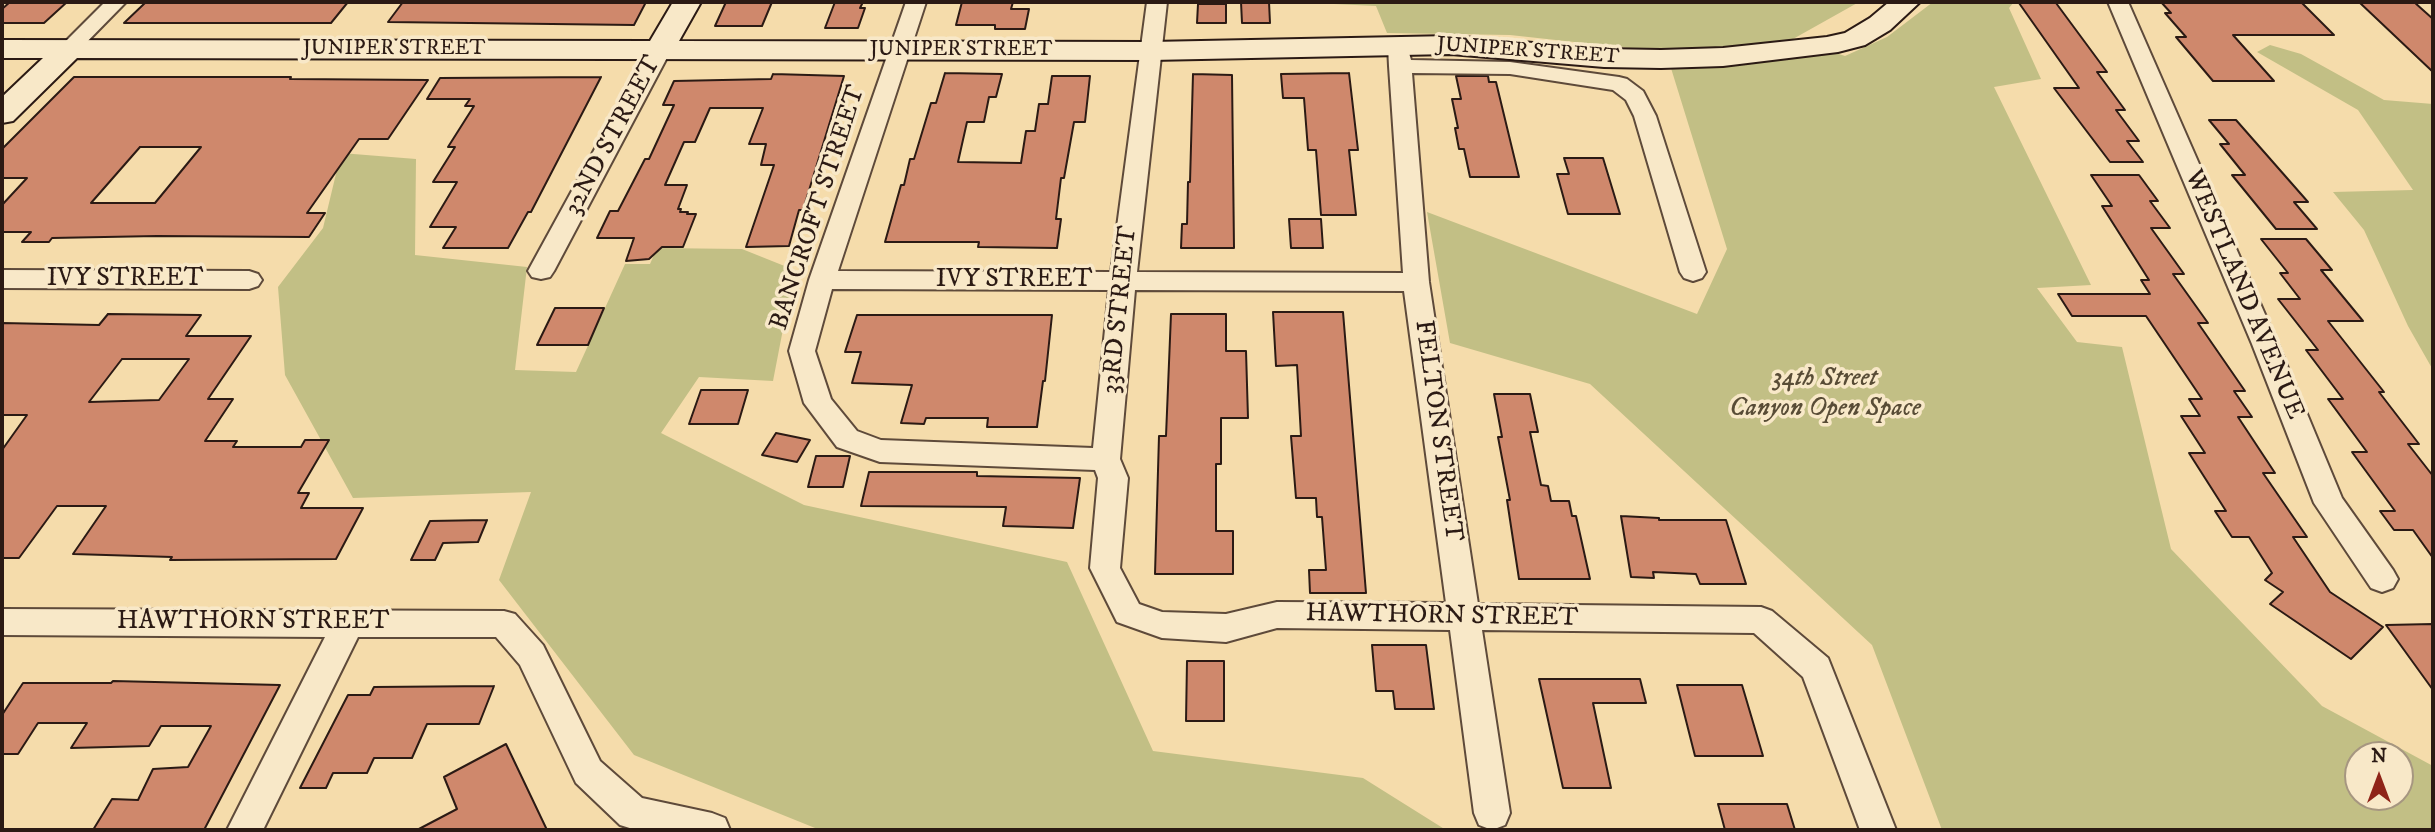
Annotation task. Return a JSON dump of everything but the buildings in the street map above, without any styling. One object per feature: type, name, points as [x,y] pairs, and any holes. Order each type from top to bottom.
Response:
[{"type":"street","points":[[2,114],[116,2]]},
{"type":"street","name":"32ND STREET","points":[[541,271],[687,2]]},
{"type":"street","name":"BANCROFT STREET","points":[[916,2],[822,280],[802,352],[818,402],[847,439],[880,451],[1106,459]]},
{"type":"street","name":"33RD STREET","points":[[1128,613],[1105,568],[1113,478],[1106,459],[1123,281],[1157,2]]},
{"type":"street","name":"JUNIPER STREET","points":[[2,49],[1151,51],[1399,56],[1464,46],[1604,58],[1723,57],[1798,50],[1854,39],[1880,24],[1906,2]]},
{"type":"street","name":"WESTLAND AVENUE","points":[[2118,2],[2265,344],[2329,503],[2382,579]]},
{"type":"street","points":[[1399,56],[1510,68],[1619,84],[1635,96],[1645,116],[1693,272]]},
{"type":"street","name":"FELTON STREET","points":[[1399,56],[1416,282],[1492,813]]},
{"type":"street","name":"IVY STREET","points":[[2,279],[249,281]]},
{"type":"street","name":"IVY STREET","points":[[822,280],[1416,282]]},
{"type":"street","name":"HAWTHORN STREET","points":[[1128,613],[1162,625],[1226,628],[1277,615],[1761,620],[1816,668],[1878,830]]},
{"type":"street","name":"HAWTHORN STREET","points":[[2,622],[504,624],[532,655],[588,772],[633,813],[712,830]]},
{"type":"street","points":[[245,830],[348,624]]},
{"type":"green space","name":"34th Street Canyon Open Space","points":[[1292,2],[1859,2],[1793,39],[1845,56],[1887,37],[1933,2],[2014,2],[2009,8],[2041,79],[1994,87],[2091,285],[2037,288],[2077,342],[2122,347],[2171,549],[2322,706],[2387,741],[2344,741],[2344,811],[2414,811],[2414,756],[2433,766],[2433,830],[1942,830],[1872,645],[1590,384],[1450,343],[1427,212],[1697,314],[1727,249],[1666,52],[1510,35],[1387,33],[1376,6]]},
{"type":"green space","points":[[2270,45],[2301,54],[2384,100],[2433,104],[2433,370],[2408,326],[2364,230],[2333,192],[2413,190],[2358,110],[2257,52]]},
{"type":"green space","points":[[341,153],[416,159],[415,255],[527,267],[515,370],[576,372],[625,264],[650,264],[657,248],[742,249],[797,271],[773,381],[699,377],[661,433],[804,505],[1067,562],[1153,751],[1363,778],[1446,830],[820,830],[634,755],[499,580],[531,492],[353,498],[285,375],[278,287],[323,228]]}]
